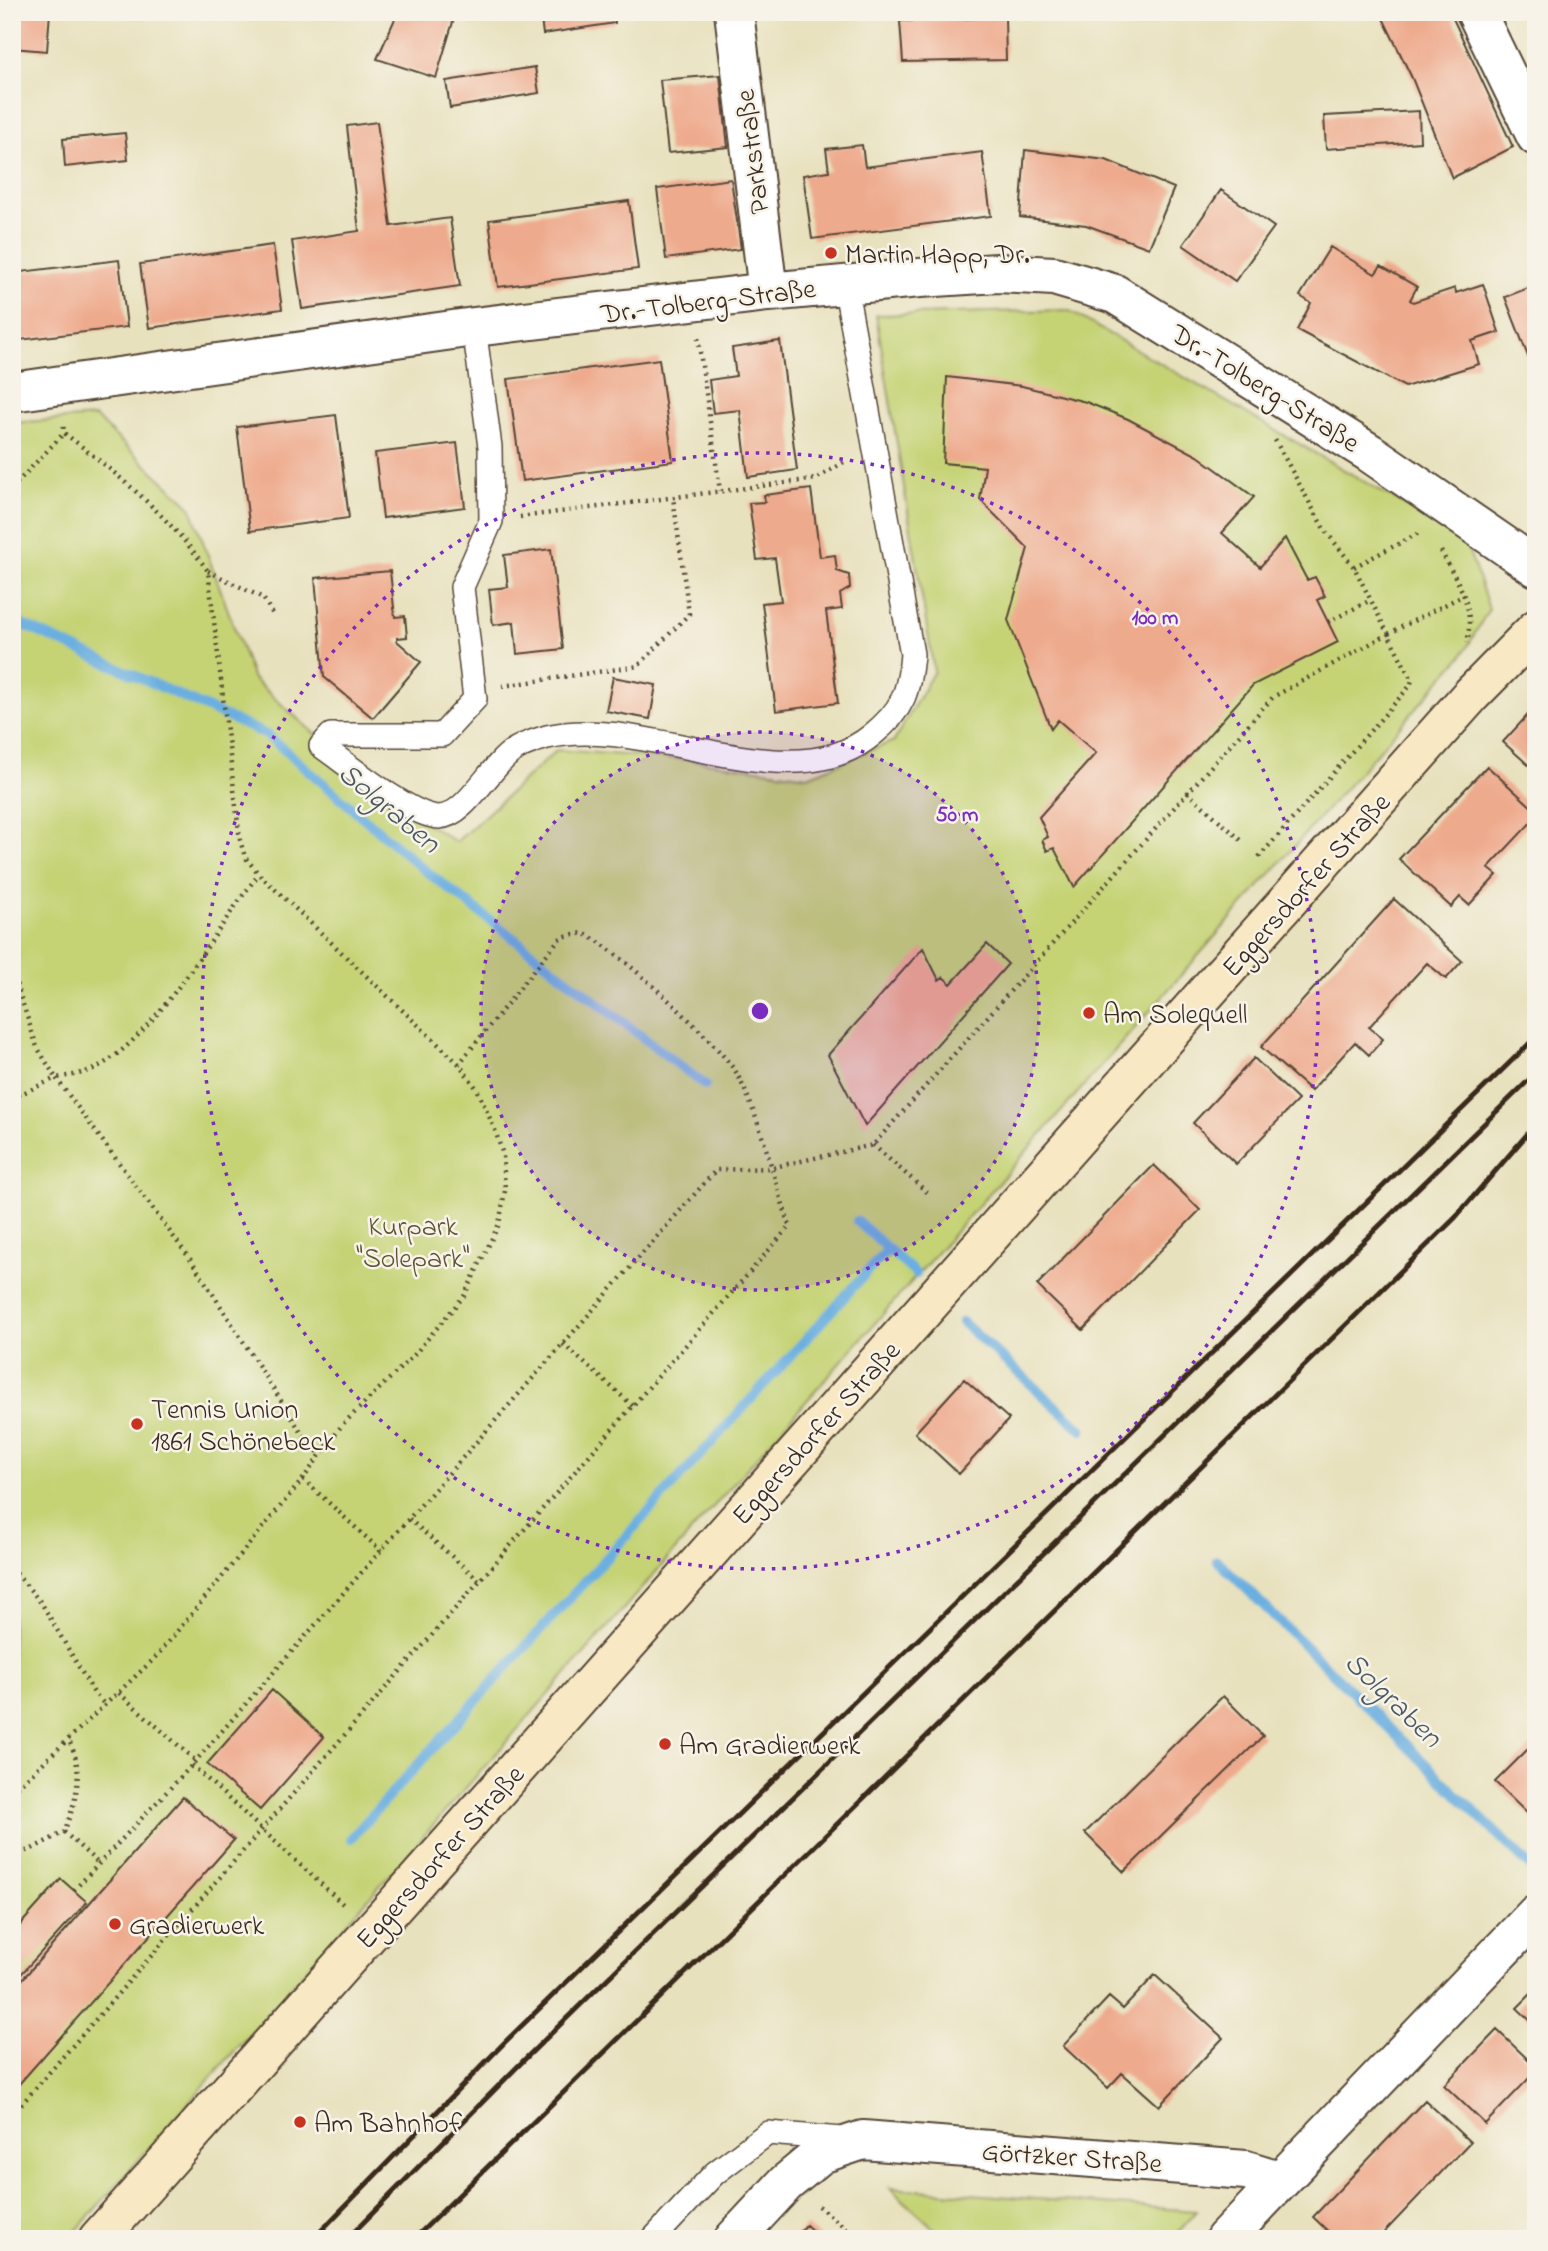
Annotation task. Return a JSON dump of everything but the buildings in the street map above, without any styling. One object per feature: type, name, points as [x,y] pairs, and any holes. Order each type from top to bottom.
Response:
[{"type":"street","name":"Parkstraße","points":[[734,12],[768,292]]},
{"type":"street","points":[[1476,12],[1536,136]]},
{"type":"street","name":"Dr.-Tolberg-Straße","points":[[12,392],[474,327],[768,292],[998,273],[1054,276],[1115,294],[1370,453],[1536,567]]},
{"type":"street","name":"Eggersdorfer Straße","points":[[99,2239],[958,1270],[1471,696],[1536,629]]},
{"type":"street","points":[[1225,2239],[1536,1914]]},
{"type":"street","points":[[734,2239],[786,2183],[821,2154],[863,2140]]},
{"type":"street","name":"Görtzker Straße","points":[[863,2140],[1246,2170],[1279,2180]]},
{"type":"lane","points":[[474,327],[490,447],[491,521],[462,586],[475,699],[442,735],[331,735],[321,746],[404,804],[439,817],[458,810],[512,751],[548,737],[598,732],[797,763],[836,757],[863,743],[891,720],[909,690],[912,653],[872,446],[845,284]]},
{"type":"lane","points":[[653,2239],[715,2173],[768,2133],[863,2140]]},
{"type":"path","points":[[693,302],[720,491]]},
{"type":"path","points":[[12,1792],[106,1706],[202,1604],[279,1505],[303,1479],[342,1425],[414,1355],[464,1296],[499,1224],[505,1191],[503,1155],[477,1089],[459,1064],[259,874],[245,857],[240,840],[208,571],[189,544],[139,493],[65,433],[58,386]]},
{"type":"path","points":[[12,488],[65,433]]},
{"type":"path","points":[[1259,857],[1410,686],[1412,680],[1354,567],[1324,529],[1275,442]]},
{"type":"path","points":[[491,521],[816,479],[872,446]]},
{"type":"path","points":[[475,699],[495,687],[638,666],[689,614],[673,497]]},
{"type":"path","points":[[1435,539],[1469,606],[1470,626],[1465,651]]},
{"type":"path","points":[[1354,567],[1406,540]]},
{"type":"path","points":[[208,571],[263,598],[274,616]]},
{"type":"path","points":[[74,1890],[194,1763],[716,1170],[770,1168],[873,1145],[1273,697],[1464,595]]},
{"type":"path","points":[[1328,622],[1371,600]]},
{"type":"path","points":[[1187,792],[1241,840]]},
{"type":"path","points":[[12,1098],[56,1078],[89,1071],[119,1052],[157,1013],[259,874]]},
{"type":"path","points":[[12,2115],[790,1226],[746,1091],[723,1053],[604,947],[584,934],[569,934],[556,943],[459,1064]]},
{"type":"path","points":[[12,971],[37,1047],[56,1078],[193,1263],[303,1434],[321,1455]]},
{"type":"path","points":[[873,1145],[928,1193]]},
{"type":"path","points":[[563,1344],[634,1406]]},
{"type":"path","points":[[303,1479],[381,1550]]},
{"type":"path","points":[[409,1519],[480,1581]]},
{"type":"path","points":[[12,1568],[42,1604],[94,1693],[106,1706]]},
{"type":"path","points":[[119,1693],[372,1931]]},
{"type":"path","points":[[12,1854],[30,1850],[65,1832],[78,1797],[75,1752],[69,1740]]},
{"type":"path","points":[[65,1832],[98,1863]]},
{"type":"path","points":[[786,2183],[860,2239]]},
{"type":"green space","name":"Kurpark \"Solepark\"","points":[[1068,310],[1465,540],[1489,609],[1462,656],[69,2239],[12,2239],[12,423],[95,417],[190,506],[253,679],[388,799],[456,842],[557,750],[691,760],[808,776],[894,741],[934,671],[876,315]]},
{"type":"green space","points":[[890,2188],[1197,2211],[1172,2239],[946,2239]]},
{"type":"waterway","name":"Solgraben","points":[[12,620],[267,735],[422,868],[705,1085]]},
{"type":"waterway","name":"Solgraben","points":[[857,1221],[916,1274]]},
{"type":"waterway","points":[[351,1838],[888,1249]]},
{"type":"waterway","name":"Solgraben","points":[[962,1322],[1082,1430]]},
{"type":"waterway","name":"Solgraben","points":[[1217,1560],[1536,1872]]},
{"type":"railway","points":[[313,2239],[505,2042],[1536,1037]]},
{"type":"railway","points":[[347,2239],[528,2056],[1536,1073]]},
{"type":"railway","points":[[414,2239],[1454,1219],[1536,1124]]},
{"type":"place","name":"Martin Happ, Dr.","points":[[831,253]]},
{"type":"place","name":"Am Solequell","points":[[1089,1013]]},
{"type":"place","name":"Tennis Union 1861 Schönebeck","points":[[137,1424]]},
{"type":"place","name":"Am Gradierwerk","points":[[665,1744]]},
{"type":"place","name":"Gradierwerk","points":[[115,1924]]},
{"type":"place","name":"Am Bahnhof","points":[[300,2122]]}]
